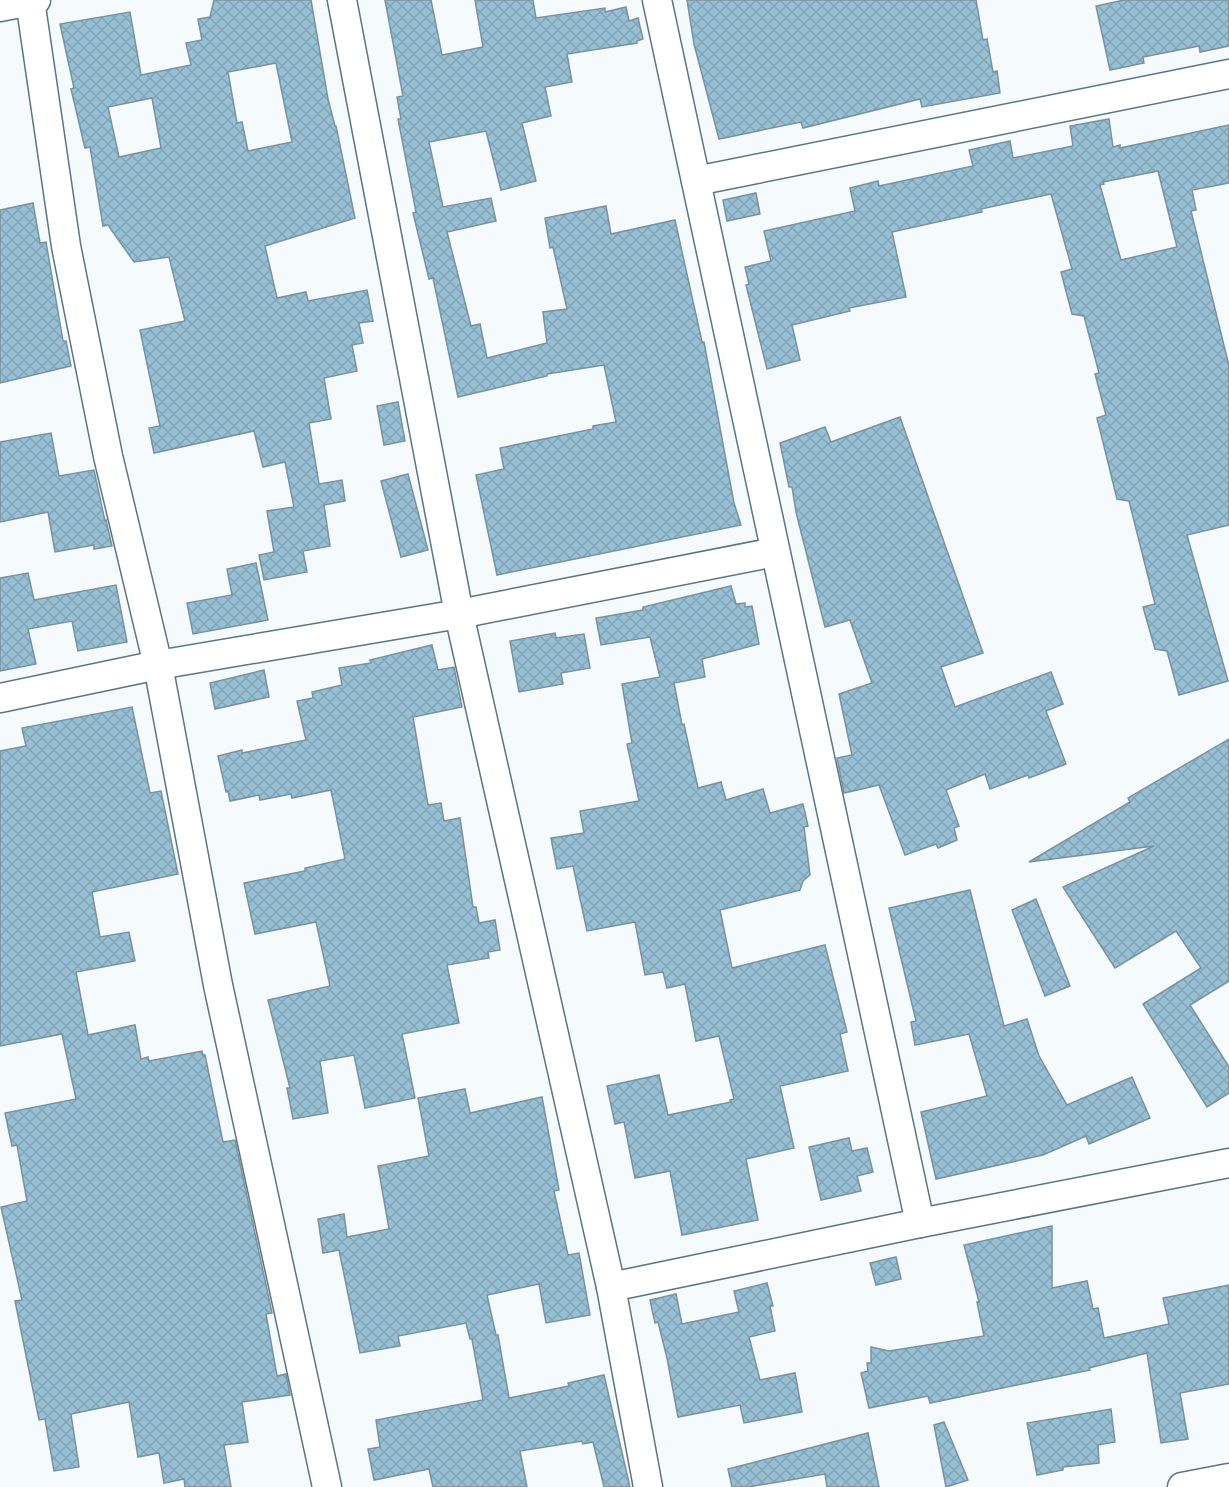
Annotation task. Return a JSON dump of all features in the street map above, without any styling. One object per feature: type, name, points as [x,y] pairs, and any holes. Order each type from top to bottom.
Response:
[{"type":"street","points":[[0,7],[32,0],[66,246],[108,456],[158,665],[218,986],[327,1487]]},
{"type":"street","points":[[342,0],[459,614],[611,1287],[648,1487]]},
{"type":"street","points":[[657,0],[920,1223]]},
{"type":"street","points":[[696,181],[1229,74]]},
{"type":"street","points":[[0,698],[158,665],[459,614],[775,552]]},
{"type":"street","points":[[611,1287],[920,1223],[1229,1163]]},
{"type":"street","points":[[1182,1487],[1229,1478]]},
{"type":"building","points":[[214,0],[311,0],[328,99],[336,126],[355,218],[265,246],[277,298],[306,292],[308,301],[367,290],[373,321],[359,323],[363,343],[352,345],[357,371],[324,378],[331,419],[309,423],[319,484],[342,480],[345,501],[324,505],[330,546],[303,551],[307,572],[264,580],[259,555],[274,552],[267,511],[294,507],[285,462],[263,467],[254,431],[154,453],[149,428],[160,426],[140,330],[185,321],[169,257],[134,262],[108,225],[103,226],[90,147],[85,148],[71,89],[74,88],[60,24],[130,12],[141,75],[191,65],[186,43],[202,40],[198,19],[210,17]],"holes":[[[276,63],[292,142],[248,151],[242,122],[237,123],[228,72]],[[152,98],[161,148],[119,157],[108,107]]]},
{"type":"building","points":[[385,0],[431,0],[442,55],[483,47],[475,0],[533,0],[536,18],[605,8],[605,12],[626,7],[629,21],[638,18],[643,39],[637,43],[567,54],[572,82],[545,87],[551,116],[522,123],[536,181],[501,190],[486,131],[429,142],[443,207],[491,198],[496,221],[447,232],[471,326],[480,324],[487,358],[547,343],[543,312],[567,309],[553,247],[550,248],[545,218],[606,206],[611,234],[675,220],[702,342],[704,342],[734,503],[741,525],[497,575],[476,475],[504,469],[500,448],[593,429],[593,426],[616,422],[604,365],[547,374],[547,376],[458,397],[433,278],[429,279],[413,213],[416,212],[398,119],[401,119],[397,97],[403,96]]},
{"type":"building","points":[[687,0],[976,0],[983,40],[987,39],[993,72],[997,71],[1000,93],[922,107],[920,99],[803,128],[801,122],[719,139],[694,44]]},
{"type":"building","points":[[1124,0],[1229,0],[1229,46],[1200,52],[1199,46],[1143,57],[1144,63],[1110,70],[1096,6]]},
{"type":"building","points":[[1109,119],[1113,147],[1120,145],[1120,148],[1229,125],[1229,183],[1192,190],[1196,210],[1191,211],[1229,366],[1229,525],[1187,535],[1228,681],[1179,695],[1167,651],[1155,649],[1143,607],[1155,604],[1129,501],[1117,499],[1097,418],[1106,415],[1095,374],[1099,373],[1084,316],[1072,314],[1061,272],[1072,269],[1051,194],[892,232],[906,297],[849,308],[850,311],[792,325],[800,360],[767,369],[746,285],[749,284],[745,267],[771,261],[764,231],[855,211],[850,188],[878,181],[879,186],[973,166],[969,150],[1010,141],[1013,158],[1073,146],[1070,126]],"holes":[[[1158,171],[1177,247],[1121,260],[1100,185],[1104,184],[1103,182]]]},
{"type":"building","points":[[756,193],[760,214],[727,221],[723,200]]},
{"type":"building","points":[[33,203],[40,243],[46,242],[63,341],[66,341],[71,366],[0,383],[0,210]]},
{"type":"building","points":[[398,402],[405,441],[384,445],[377,406]]},
{"type":"building","points":[[900,417],[983,653],[941,667],[955,707],[1051,672],[1063,704],[1046,711],[1066,764],[990,789],[985,774],[946,790],[959,826],[954,828],[957,840],[938,848],[936,844],[905,855],[879,785],[844,793],[837,758],[852,755],[839,694],[872,683],[850,620],[825,627],[780,443],[825,427],[831,442]]},
{"type":"building","points":[[51,433],[59,476],[94,470],[112,546],[94,549],[94,545],[55,552],[48,512],[0,522],[0,442]]},
{"type":"building","points":[[408,474],[428,550],[401,557],[381,481]]},
{"type":"building","points":[[256,563],[268,620],[193,634],[187,603],[232,595],[227,569]]},
{"type":"building","points":[[28,573],[34,600],[116,585],[127,642],[78,651],[72,621],[28,629],[36,664],[0,671],[0,578]]},
{"type":"building","points":[[731,586],[736,604],[745,603],[745,607],[752,606],[759,644],[702,659],[705,677],[674,683],[698,788],[721,782],[726,800],[763,789],[770,813],[803,804],[808,826],[804,827],[810,875],[803,881],[800,890],[720,910],[732,968],[825,945],[847,1032],[840,1034],[848,1071],[780,1086],[794,1148],[746,1159],[758,1220],[682,1235],[670,1171],[635,1178],[624,1122],[615,1124],[607,1086],[659,1075],[668,1115],[731,1102],[730,1100],[734,1099],[719,1036],[696,1041],[685,984],[667,988],[663,972],[645,975],[635,922],[587,931],[573,866],[557,869],[551,838],[584,833],[580,811],[639,801],[627,744],[632,743],[622,684],[660,677],[650,637],[601,645],[596,618],[643,610],[643,607]]},
{"type":"building","points":[[555,633],[556,638],[584,634],[590,668],[561,673],[563,684],[519,692],[510,641]]},
{"type":"building","points":[[432,645],[438,670],[454,667],[462,707],[413,717],[428,805],[441,803],[444,821],[460,818],[473,907],[476,907],[479,923],[495,920],[500,950],[488,952],[489,958],[447,965],[459,1023],[402,1034],[415,1098],[365,1108],[354,1055],[320,1061],[328,1113],[293,1119],[287,1088],[290,1088],[268,1000],[330,986],[316,922],[255,934],[244,883],[305,871],[305,868],[345,859],[331,790],[292,798],[291,794],[260,800],[259,795],[230,801],[218,756],[306,740],[297,701],[313,698],[312,692],[342,685],[339,668],[371,663],[370,660]]},
{"type":"building","points":[[264,670],[269,697],[215,709],[210,683]]},
{"type":"building","points":[[132,707],[150,793],[161,791],[178,874],[92,892],[100,937],[129,932],[135,961],[76,972],[88,1035],[135,1025],[141,1059],[148,1057],[149,1061],[202,1051],[205,1055],[223,1142],[235,1140],[272,1313],[266,1314],[277,1376],[286,1374],[290,1395],[242,1402],[248,1442],[224,1445],[231,1487],[185,1487],[184,1479],[164,1483],[159,1453],[138,1457],[129,1402],[71,1414],[79,1467],[54,1471],[45,1419],[39,1420],[15,1301],[22,1300],[1,1207],[27,1201],[17,1145],[12,1146],[5,1113],[76,1099],[62,1034],[0,1046],[0,751],[26,746],[22,728]]},
{"type":"building","points":[[1229,739],[1229,981],[1190,1005],[1229,1067],[1229,1093],[1207,1107],[1143,1004],[1201,968],[1176,931],[1115,968],[1063,887],[1154,846],[1029,862],[1130,802],[1128,798]]},
{"type":"building","points":[[970,890],[1004,1026],[1027,1019],[1039,1056],[1067,1105],[1132,1077],[1150,1118],[1089,1144],[1086,1136],[1043,1155],[936,1179],[921,1112],[987,1096],[969,1034],[915,1045],[911,1022],[916,1021],[889,908]]},
{"type":"building","points":[[1036,899],[1070,986],[1045,996],[1012,910]]},
{"type":"building","points":[[465,1089],[470,1113],[542,1097],[559,1190],[554,1191],[568,1255],[579,1253],[590,1315],[546,1323],[539,1284],[487,1295],[496,1335],[498,1335],[509,1398],[569,1386],[568,1383],[604,1375],[630,1487],[604,1487],[593,1442],[583,1444],[582,1441],[520,1451],[527,1487],[433,1487],[429,1469],[374,1480],[368,1449],[380,1447],[376,1420],[483,1400],[472,1339],[470,1339],[466,1323],[398,1336],[400,1346],[360,1353],[339,1250],[323,1253],[318,1219],[344,1214],[347,1237],[389,1229],[378,1166],[429,1156],[418,1098]]},
{"type":"building","points":[[849,1138],[852,1151],[867,1148],[873,1172],[857,1176],[861,1191],[821,1200],[809,1147]]},
{"type":"building","points":[[1052,1226],[1052,1288],[1087,1281],[1093,1309],[1098,1308],[1104,1338],[1169,1324],[1163,1298],[1229,1285],[1229,1384],[1180,1393],[1188,1439],[1161,1443],[1147,1353],[1089,1368],[1090,1370],[930,1403],[928,1396],[869,1408],[861,1373],[868,1371],[867,1363],[871,1363],[871,1347],[889,1351],[984,1336],[977,1302],[979,1302],[964,1245]]},
{"type":"building","points":[[896,1257],[901,1279],[876,1285],[870,1263]]},
{"type":"building","points":[[767,1283],[773,1306],[770,1306],[775,1331],[749,1337],[760,1380],[795,1373],[802,1412],[744,1423],[740,1405],[678,1417],[667,1358],[650,1300],[676,1294],[682,1324],[739,1312],[734,1291]]},
{"type":"building","points":[[1111,1409],[1115,1442],[1098,1445],[1099,1463],[1063,1467],[1063,1470],[1037,1475],[1027,1423]]},
{"type":"building","points":[[944,1422],[968,1480],[946,1487],[934,1425]]},
{"type":"building","points":[[868,1433],[879,1487],[827,1487],[825,1474],[748,1487],[732,1487],[728,1469]]}]
